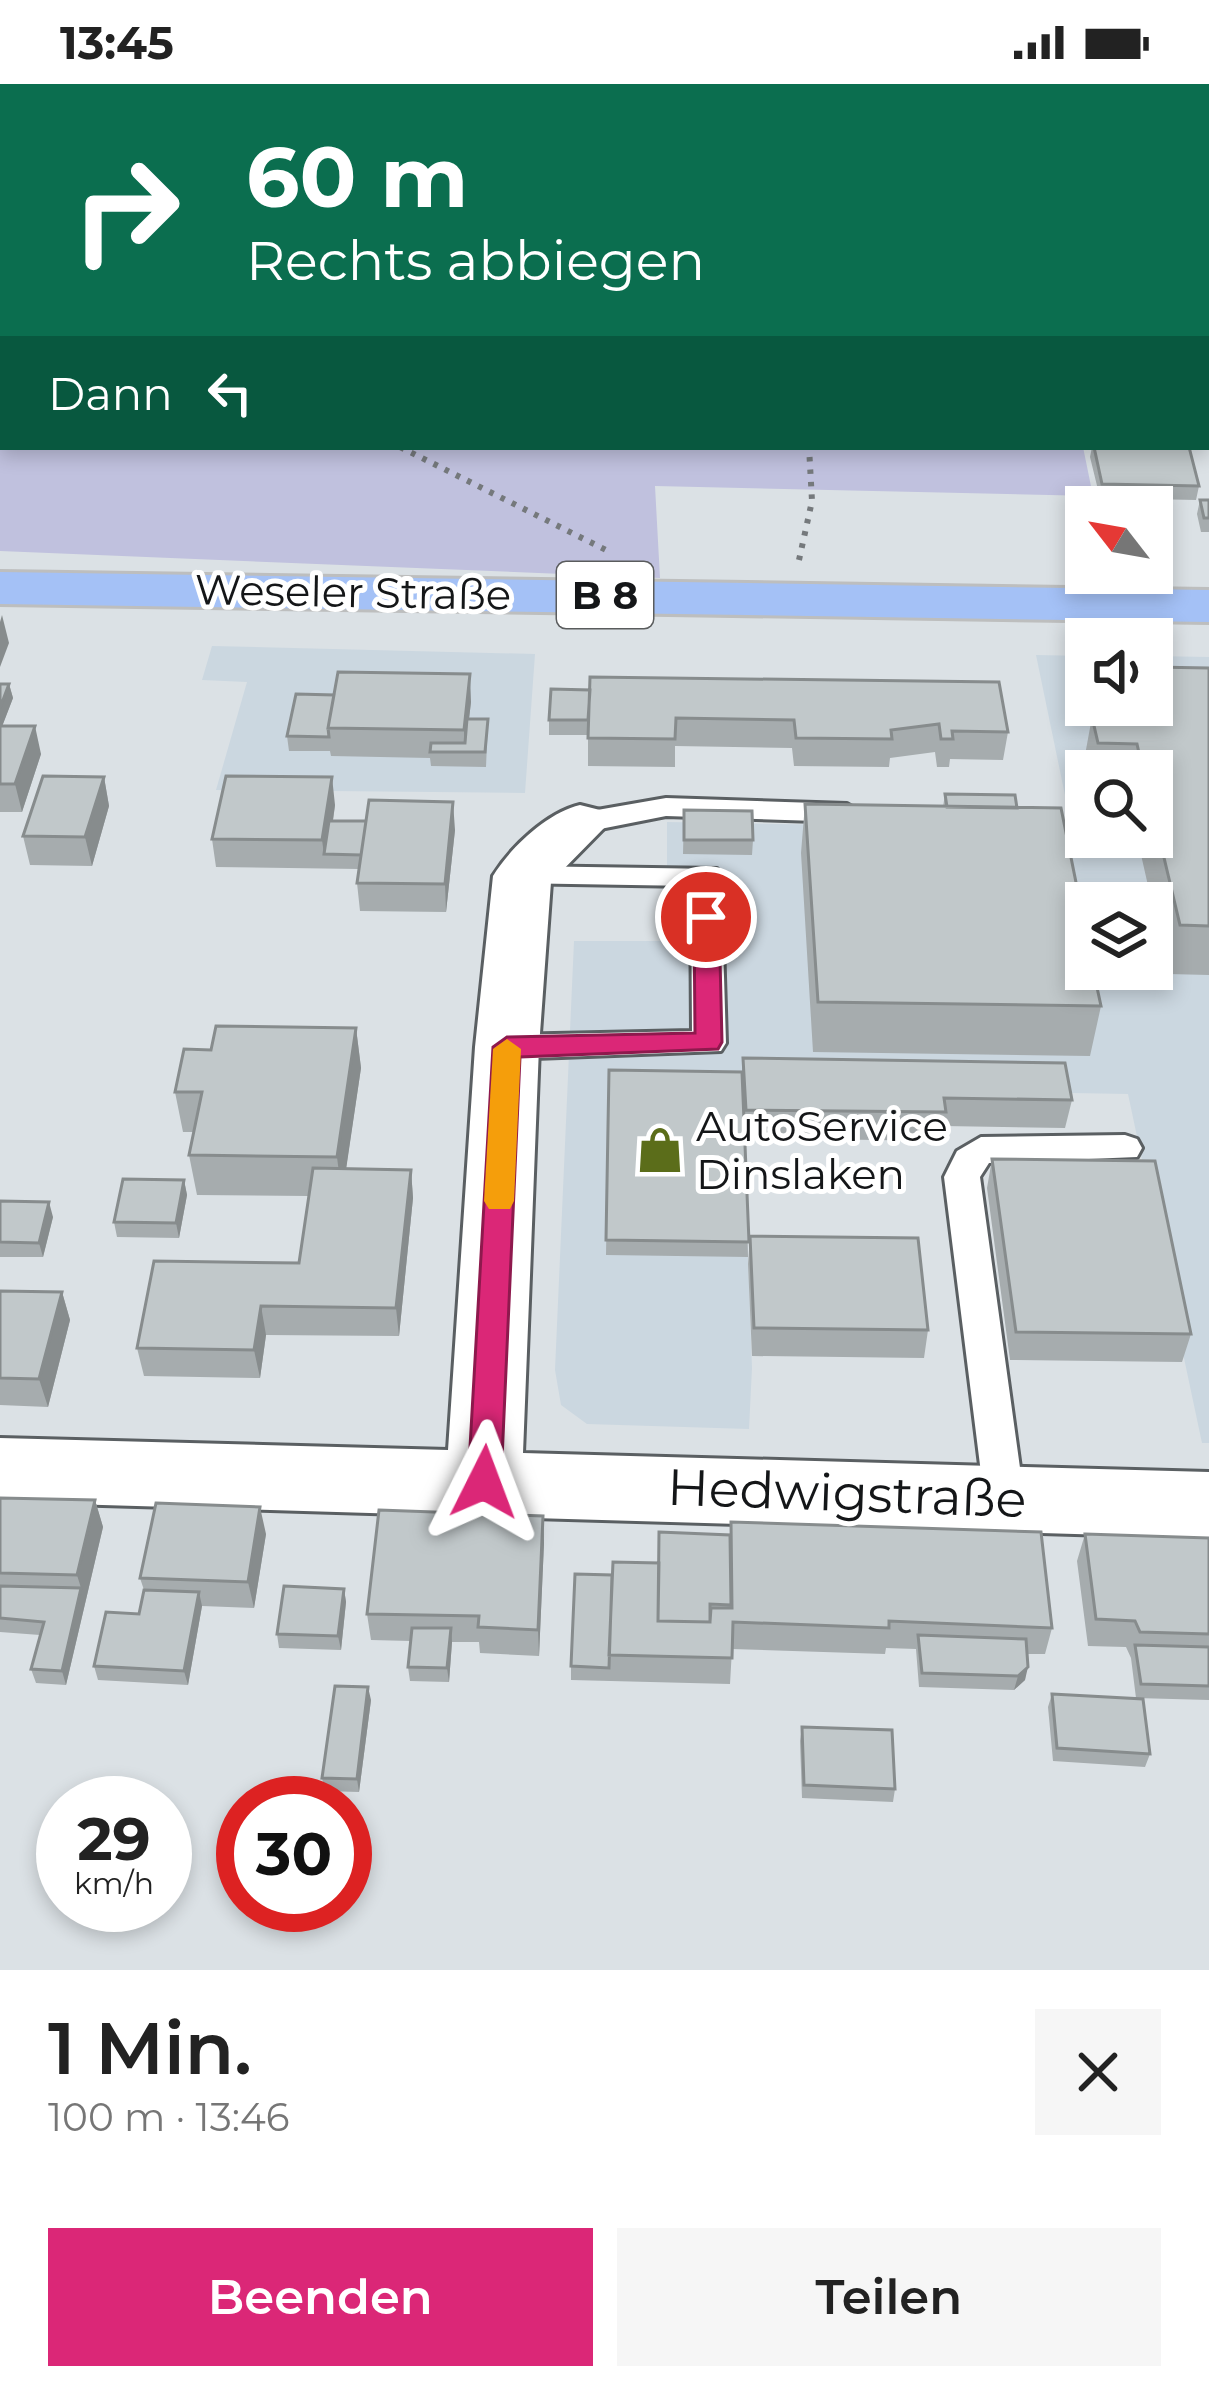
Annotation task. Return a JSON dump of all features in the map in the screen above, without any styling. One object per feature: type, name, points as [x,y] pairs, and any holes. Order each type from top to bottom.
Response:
[{"type":"main road","name":"Weseler Straße","points":[[0,588],[791,596],[1209,606]]},
{"type":"street","points":[[484,1482],[507,1047],[522,875],[580,824]]},
{"type":"street","name":"Hedwigstraße","points":[[0,1470],[1209,1505]]},
{"type":"lane","points":[[580,824],[666,808],[874,814]]},
{"type":"lane","points":[[507,1047],[709,1042],[706,876],[522,875]]},
{"type":"lane","points":[[1004,1497],[962,1177],[969,1160],[981,1150],[1125,1148]]},
{"type":"path","points":[[406,450],[660,578],[648,596]]},
{"type":"path","points":[[791,596],[812,501],[809,450]]},
{"type":"shaded area","points":[[0,450],[1084,450],[1091,486],[1065,486],[1065,495],[655,486],[660,578],[0,551]]},
{"type":"shaded area","points":[[212,646],[535,654],[525,793],[216,790],[247,682],[202,680]]},
{"type":"shaded area","points":[[1036,655],[1065,656],[1065,726],[1173,726],[1173,656],[1209,657],[1209,1443],[1202,1443],[1128,1094],[742,1087],[752,1368],[749,1429],[587,1424],[561,1405],[555,1370],[574,941],[667,941],[667,822],[1065,829],[1065,858],[1173,858],[1173,750],[1065,750],[1065,795]]},
{"type":"building","points":[[1095,450],[1190,450],[1199,486],[1102,484]]},
{"type":"building","points":[[1200,500],[1209,500],[1209,518],[1204,518]]},
{"type":"building","points":[[1173,667],[1209,668],[1209,926],[1180,925],[1164,858],[1173,858],[1173,750],[1098,743],[1094,726],[1173,726]]},
{"type":"building","points":[[338,672],[470,674],[464,730],[328,728]]},
{"type":"building","points":[[590,677],[999,682],[1008,732],[952,731],[953,739],[941,739],[939,724],[891,730],[892,739],[796,738],[794,720],[676,718],[675,739],[588,738]]},
{"type":"building","points":[[0,684],[9,684],[0,708]]},
{"type":"building","points":[[551,689],[590,690],[588,720],[549,720]]},
{"type":"building","points":[[296,694],[334,695],[329,737],[287,736]]},
{"type":"building","points":[[467,719],[488,719],[485,752],[430,752],[431,743],[465,743]]},
{"type":"building","points":[[0,726],[35,726],[15,784],[0,784]]},
{"type":"building","points":[[43,776],[104,777],[85,837],[23,836]]},
{"type":"building","points":[[226,776],[332,777],[322,840],[212,839]]},
{"type":"building","points":[[945,794],[1015,795],[1017,808],[947,807]]},
{"type":"building","points":[[369,800],[453,802],[445,884],[357,883]]},
{"type":"building","points":[[805,804],[1061,808],[1065,858],[1071,858],[1076,882],[1065,882],[1065,990],[1098,990],[1101,1006],[818,1002]]},
{"type":"building","points":[[684,810],[752,811],[753,840],[684,840]]},
{"type":"building","points":[[329,821],[366,821],[361,855],[324,854]]},
{"type":"building","points":[[216,1026],[356,1028],[337,1157],[189,1155],[202,1092],[175,1092],[184,1049],[211,1050]]},
{"type":"building","points":[[743,1058],[1065,1063],[1072,1100],[944,1098],[946,1112],[746,1110]]},
{"type":"building","points":[[609,1070],[742,1072],[749,1242],[606,1240]]},
{"type":"building","points":[[992,1159],[1155,1161],[1191,1334],[1016,1332]]},
{"type":"building","points":[[313,1168],[411,1170],[396,1308],[261,1306],[254,1350],[137,1348],[154,1261],[299,1263]]},
{"type":"building","points":[[123,1179],[184,1180],[176,1223],[114,1222]]},
{"type":"building","points":[[0,1201],[49,1202],[39,1243],[0,1242]]},
{"type":"building","points":[[750,1236],[918,1238],[928,1330],[754,1328]]},
{"type":"building","points":[[0,1291],[62,1292],[39,1379],[0,1378]]},
{"type":"building","points":[[0,1498],[95,1500],[77,1575],[0,1573]]},
{"type":"building","points":[[156,1503],[260,1507],[248,1582],[140,1578]]},
{"type":"building","points":[[379,1510],[543,1516],[538,1630],[478,1627],[479,1616],[367,1614]]},
{"type":"building","points":[[731,1522],[1041,1532],[1052,1628],[889,1621],[889,1628],[733,1622],[732,1658],[609,1655],[613,1562],[659,1563],[658,1621],[710,1622],[711,1608],[732,1608]]},
{"type":"building","points":[[659,1532],[730,1535],[731,1605],[710,1604],[710,1622],[658,1621]]},
{"type":"building","points":[[1085,1534],[1209,1538],[1209,1634],[1140,1632],[1135,1621],[1096,1619]]},
{"type":"building","points":[[575,1574],[612,1575],[609,1668],[571,1666]]},
{"type":"building","points":[[0,1586],[81,1588],[62,1671],[31,1669],[44,1622],[0,1618]]},
{"type":"building","points":[[284,1586],[344,1589],[338,1636],[277,1634]]},
{"type":"building","points":[[144,1590],[199,1592],[184,1671],[94,1666],[106,1612],[139,1614]]},
{"type":"building","points":[[412,1628],[451,1628],[447,1668],[408,1667]]},
{"type":"building","points":[[918,1635],[1026,1639],[1028,1667],[1018,1676],[922,1673]]},
{"type":"building","points":[[1135,1645],[1209,1647],[1209,1686],[1141,1684]]},
{"type":"building","points":[[335,1686],[368,1687],[357,1776],[322,1776]]},
{"type":"building","points":[[1052,1694],[1143,1699],[1150,1754],[1057,1748]]},
{"type":"building","points":[[802,1727],[892,1730],[895,1789],[804,1785]]},
{"type":"slow traffic","points":[[499,1201],[507,1049]]},
{"type":"place","name":"AutoService Dinslaken","points":[[660,1150]]},
{"type":"route","points":[[484,1482],[507,1047],[709,1042],[706,917]]}]
